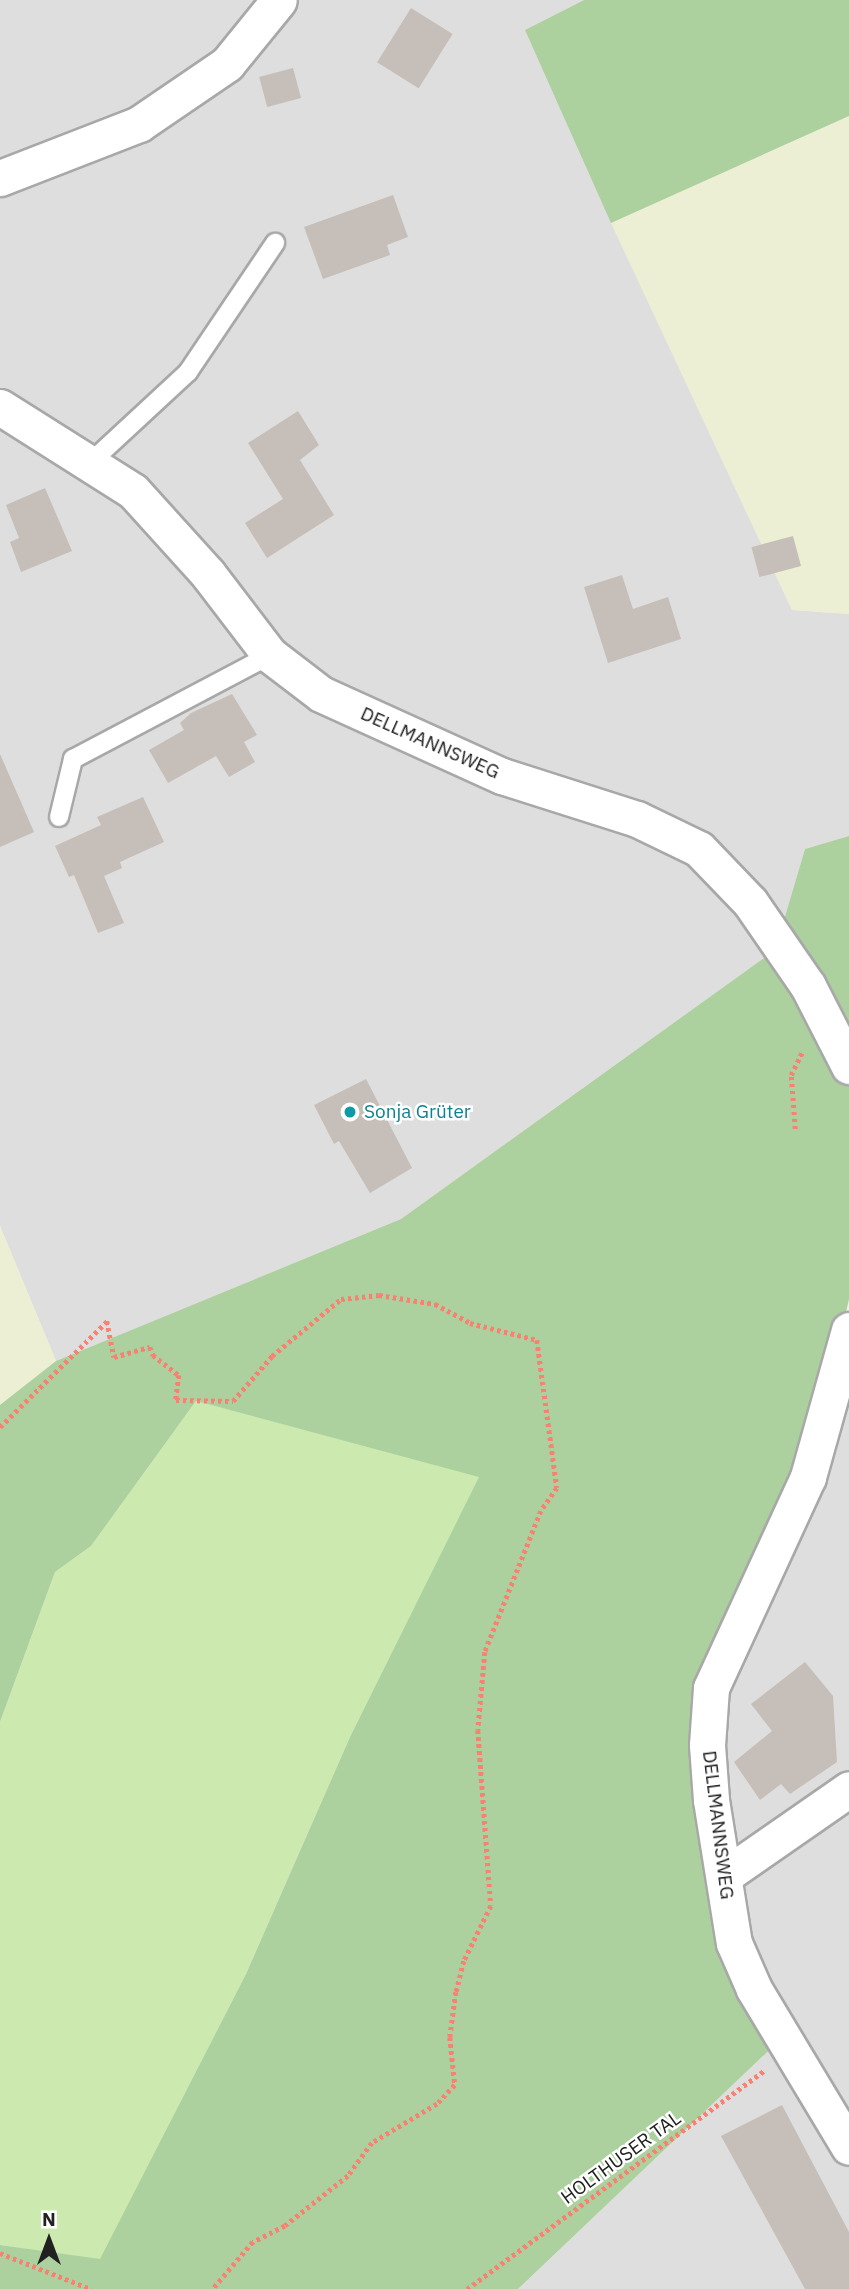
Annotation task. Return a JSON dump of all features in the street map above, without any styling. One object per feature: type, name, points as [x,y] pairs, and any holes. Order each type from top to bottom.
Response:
[{"type":"street","points":[[0,178],[139,124],[227,64],[279,0]]},
{"type":"street","name":"DELLMANNSWEG","points":[[3,414],[92,461],[133,491],[176,537],[270,655],[321,694],[502,776],[637,819],[699,849],[750,902],[808,986],[849,1066]]},
{"type":"street","name":"DELLMANNSWEG","points":[[849,1330],[808,1477],[712,1688],[707,1745],[734,1942],[754,1989],[849,2147]]},
{"type":"street","points":[[724,1877],[849,1789]]},
{"type":"lane","points":[[92,461],[188,372],[275,243]]},
{"type":"lane","points":[[59,817],[73,759],[270,655]]},
{"type":"path","points":[[794,1129],[792,1075],[800,1054],[828,1025]]},
{"type":"path","points":[[0,1427],[107,1321],[114,1357],[150,1347],[179,1375],[176,1400],[233,1401],[272,1356],[341,1299],[379,1295],[435,1304],[470,1323],[537,1339],[557,1489],[541,1511],[485,1652],[478,1730],[491,1906],[464,1961],[456,1992],[450,2037],[455,2085],[437,2104],[372,2143],[348,2176],[285,2226],[253,2242],[213,2289]]},
{"type":"path","name":"HOLTHUSER TAL","points":[[467,2289],[793,2050]]},
{"type":"path","points":[[0,2253],[91,2289]]},
{"type":"shaded area","points":[[0,0],[584,0],[525,30],[792,610],[849,614],[849,836],[805,849],[775,950],[401,1219],[56,1361],[0,1226]]},
{"type":"shaded area","points":[[849,1360],[849,2289],[518,2289],[786,2034],[736,1943],[716,1691]]},
{"type":"green space","points":[[584,0],[849,0],[849,116],[611,223],[525,30]]},
{"type":"green space","points":[[849,116],[849,614],[792,610],[611,223]]},
{"type":"green space","points":[[849,836],[849,1299],[819,1433],[709,1689],[721,1877],[784,2036],[518,2289],[0,2289],[0,2245],[100,2259],[246,1974],[350,1737],[479,1477],[196,1401],[91,1546],[55,1572],[0,1722],[0,1405],[56,1361],[401,1219],[775,950],[805,849]]},
{"type":"green space","points":[[0,1226],[56,1361],[0,1405]]},
{"type":"green space","points":[[196,1401],[480,1476],[350,1737],[246,1974],[100,2260],[0,2245],[0,1722],[55,1572],[91,1546]]},
{"type":"building","points":[[411,8],[453,34],[419,88],[377,62]]},
{"type":"building","points":[[293,68],[301,98],[267,107],[259,77]]},
{"type":"building","points":[[393,195],[408,237],[387,245],[390,255],[323,279],[304,227]]},
{"type":"building","points":[[298,411],[319,445],[300,460],[334,515],[267,558],[245,523],[283,499],[248,443]]},
{"type":"building","points":[[45,488],[72,551],[21,572],[10,542],[19,538],[6,505]]},
{"type":"building","points":[[793,536],[801,566],[759,577],[751,547]]},
{"type":"building","points":[[622,575],[633,609],[668,597],[681,639],[608,663],[584,587]]},
{"type":"building","points":[[232,694],[257,735],[244,742],[255,762],[229,777],[216,756],[168,783],[149,750],[184,730],[180,723],[191,713]]},
{"type":"building","points":[[0,754],[34,832],[0,847]]},
{"type":"building","points":[[143,797],[164,842],[120,862],[122,868],[104,876],[124,923],[98,933],[74,875],[69,877],[55,846],[101,825],[97,817]]},
{"type":"building","points":[[366,1079],[412,1168],[370,1193],[339,1141],[334,1144],[314,1105]]},
{"type":"building","points":[[805,1662],[833,1696],[837,1762],[790,1794],[781,1784],[760,1800],[734,1762],[772,1731],[751,1704]]},
{"type":"building","points":[[782,2105],[849,2232],[849,2289],[805,2289],[721,2136]]},
{"type":"place","name":"Sonja Grüter","points":[[350,1112]]}]
